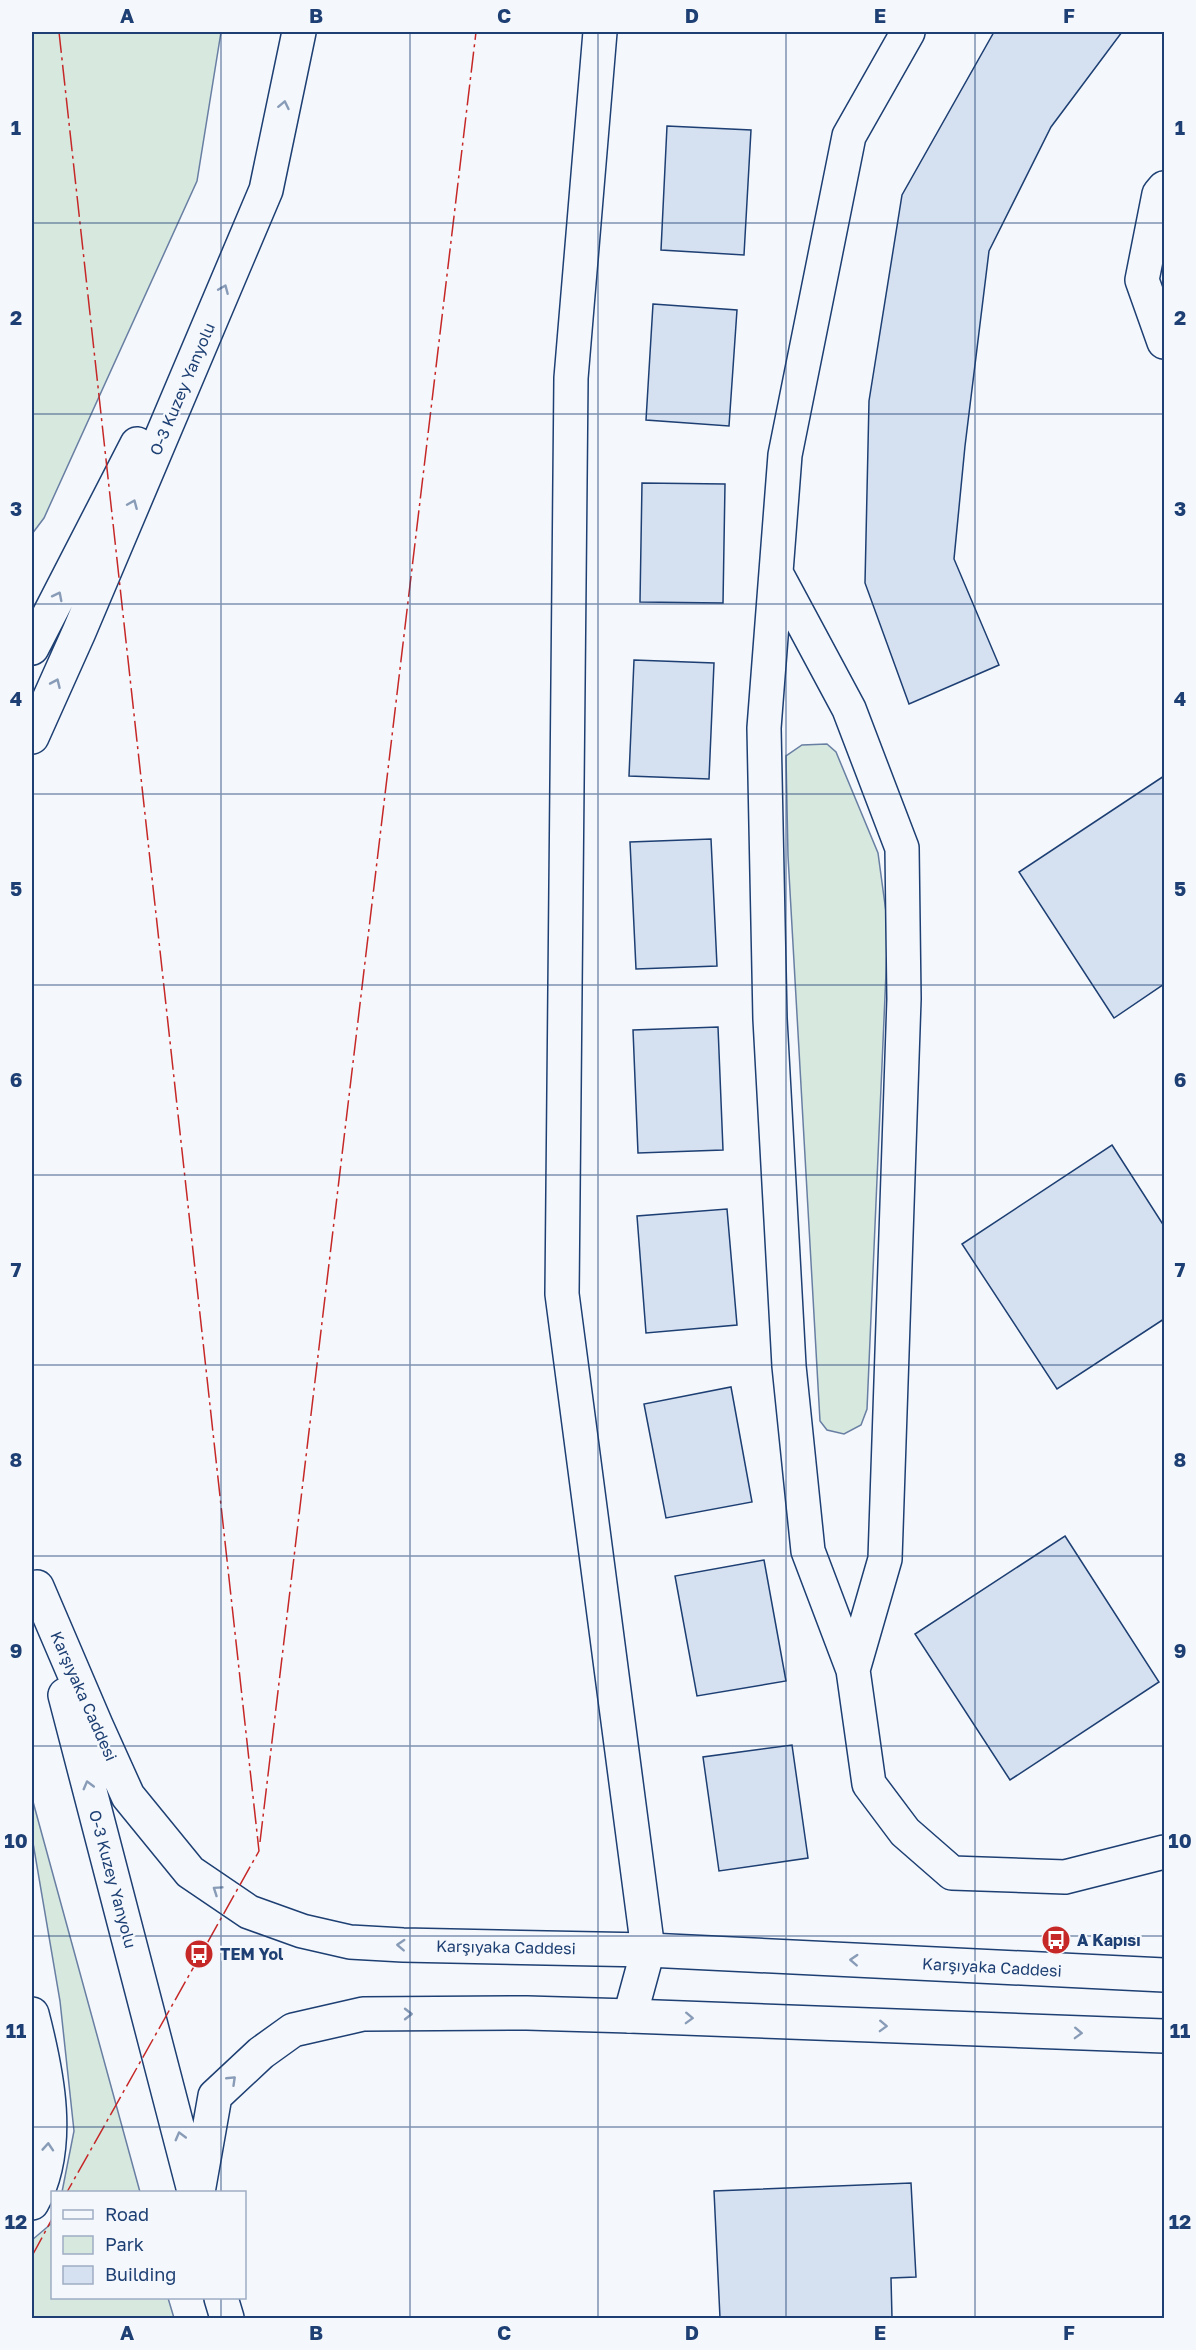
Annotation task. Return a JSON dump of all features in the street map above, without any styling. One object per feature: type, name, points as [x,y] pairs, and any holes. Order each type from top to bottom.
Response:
[{"type":"main road","name":"O-3 Kuzey Yanyolu","points":[[32,737],[79,632],[266,190],[299,32]]},
{"type":"main road","points":[[600,32],[571,378],[562,1294],[648,1950],[630,2016]]},
{"type":"main road","points":[[908,32],[849,136],[785,455],[765,740],[770,1019],[789,1366],[808,1551],[853,1670],[869,1784],[905,1832],[952,1874],[1065,1877],[1164,1852]]},
{"type":"main road","points":[[1164,188],[1159,194],[1142,280],[1164,342]]},
{"type":"main road","points":[[32,648],[156,407],[201,343]]},
{"type":"main road","points":[[776,573],[849,709],[902,849],[904,999],[885,1559],[853,1670]]},
{"type":"main road","name":"O-3 Kuzey Yanyolu","points":[[34,1576],[195,2191]]},
{"type":"main road","name":"Karşıyaka Caddesi","points":[[34,1576],[128,1796],[190,1872],[249,1912],[302,1931],[350,1942],[403,1945],[648,1950],[1164,1976]]},
{"type":"main road","points":[[196,2191],[215,2096],[261,2053],[293,2030],[363,2014],[527,2013],[1164,2036]]},
{"type":"main road","points":[[32,2014],[50,2103],[47,2156],[32,2203]]},
{"type":"main road","points":[[222,2299],[227,2319]]},
{"type":"green space","points":[[32,32],[221,32],[197,181],[44,518],[32,534]]},
{"type":"green space","points":[[827,744],[836,752],[878,853],[888,927],[867,1409],[861,1425],[844,1434],[827,1430],[820,1421],[788,856],[786,756],[802,745]]},
{"type":"green space","points":[[32,1798],[140,2191],[62,2191],[74,2131],[60,2001],[32,1837]]},
{"type":"green space","points":[[51,2224],[51,2299],[168,2299],[174,2318],[32,2318],[32,2240]]},
{"type":"building","points":[[994,32],[1122,32],[1051,127],[989,251],[965,446],[954,559],[999,665],[909,704],[865,583],[869,401],[902,195]]},
{"type":"building","points":[[667,126],[751,130],[744,255],[661,250]]},
{"type":"building","points":[[653,304],[737,310],[729,426],[646,420]]},
{"type":"building","points":[[642,483],[725,484],[723,603],[640,602]]},
{"type":"building","points":[[634,660],[714,663],[709,779],[629,776]]},
{"type":"building","points":[[1164,776],[1164,984],[1114,1018],[1019,872]]},
{"type":"building","points":[[711,839],[717,966],[636,969],[630,842]]},
{"type":"building","points":[[718,1027],[723,1150],[638,1153],[633,1030]]},
{"type":"building","points":[[1112,1145],[1164,1226],[1164,1319],[1057,1389],[962,1244]]},
{"type":"building","points":[[727,1209],[737,1325],[646,1333],[637,1216]]},
{"type":"building","points":[[731,1387],[752,1502],[666,1518],[644,1404]]},
{"type":"building","points":[[1065,1536],[1159,1682],[1010,1780],[915,1634]]},
{"type":"building","points":[[764,1560],[786,1681],[697,1696],[675,1576]]},
{"type":"building","points":[[792,1745],[808,1858],[719,1871],[703,1757]]},
{"type":"building","points":[[911,2183],[916,2277],[891,2278],[892,2318],[720,2318],[714,2191]]},
{"type":"power","points":[[59,32],[259,1851],[68,2191]]},
{"type":"power","points":[[260,1842],[476,32]]},
{"type":"power","points":[[32,2256],[51,2221]]},
{"type":"place","name":"A Kapısı","points":[[1056,1940]]},
{"type":"place","name":"TEM Yol","points":[[199,1954]]}]
